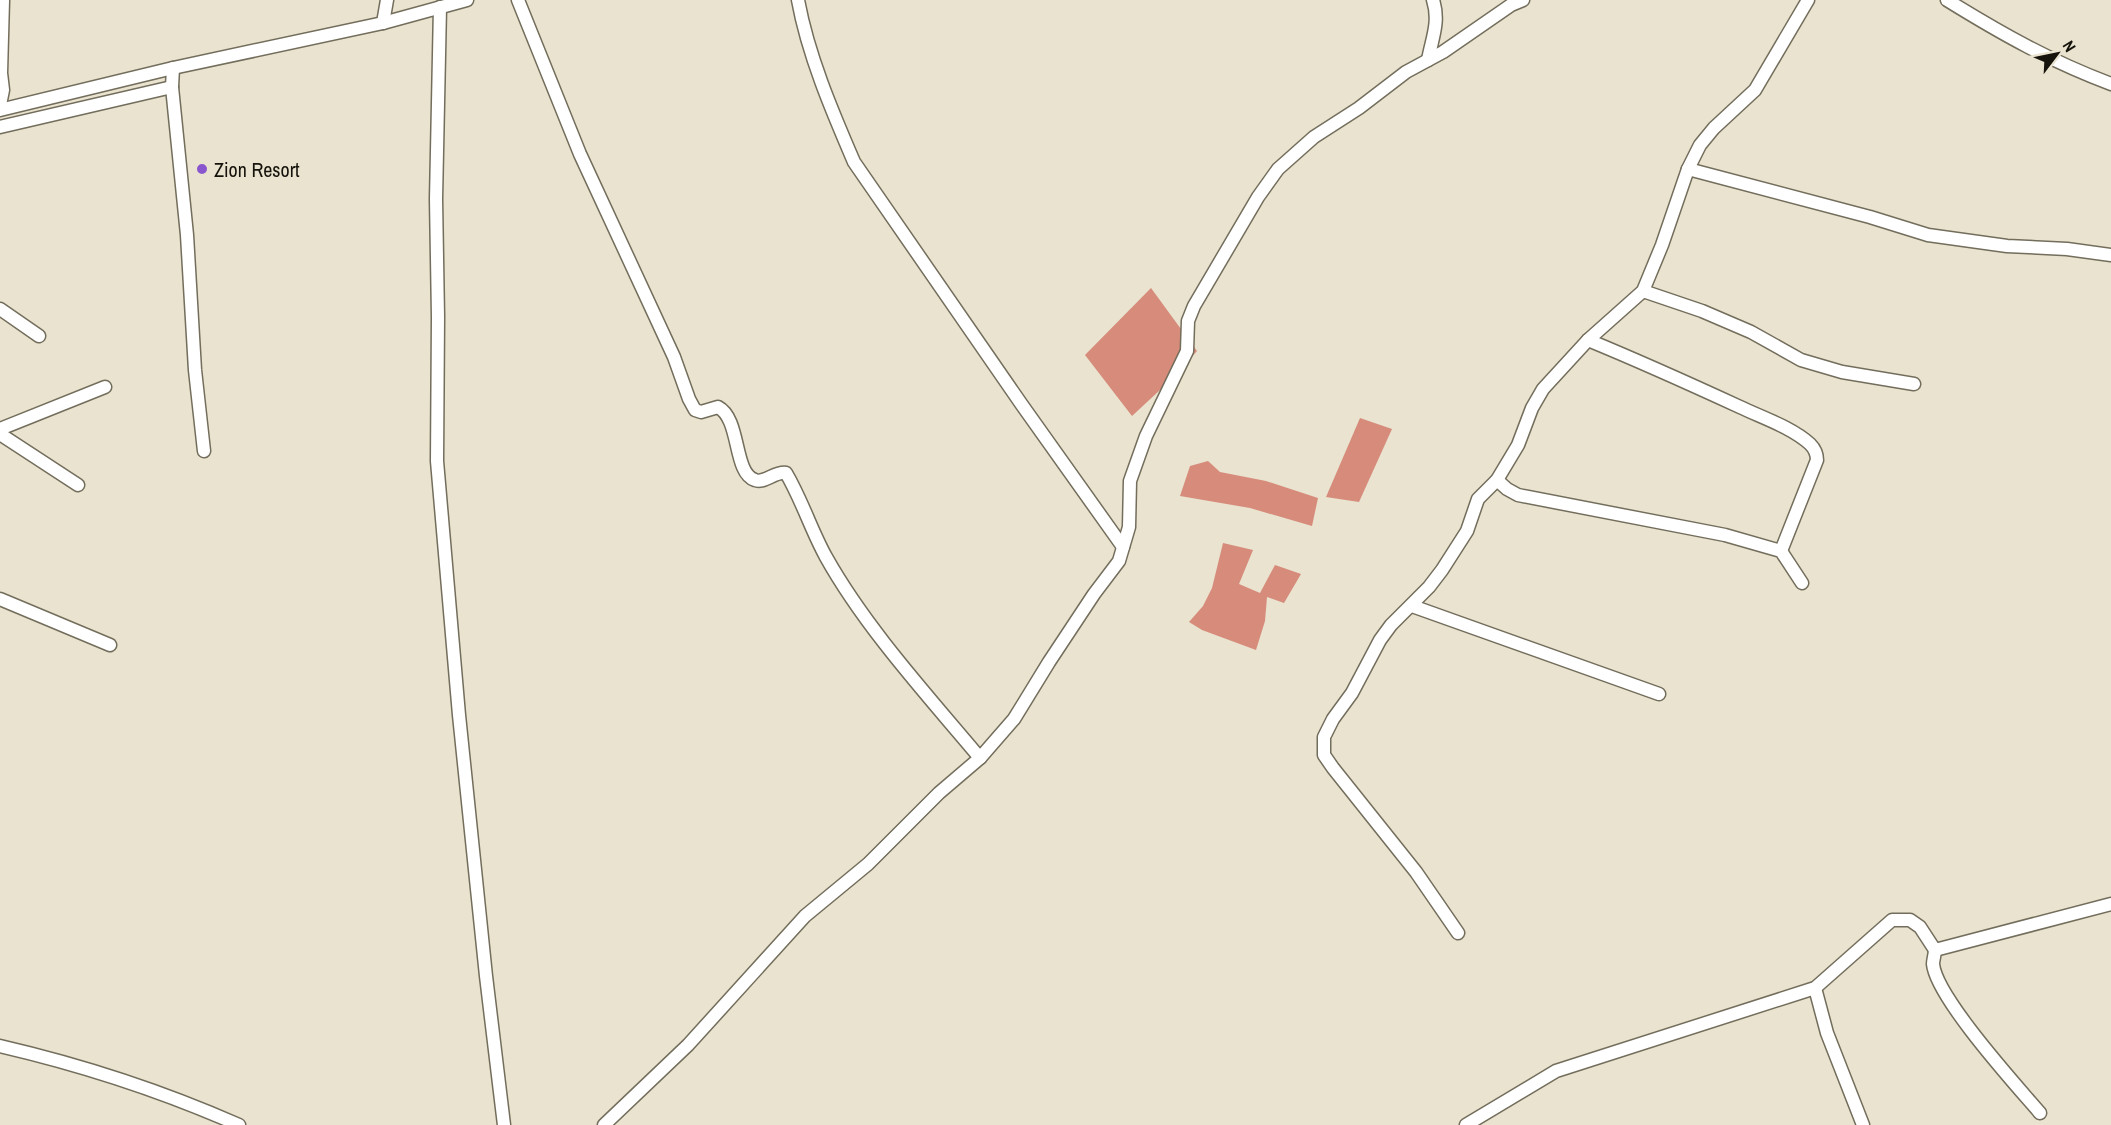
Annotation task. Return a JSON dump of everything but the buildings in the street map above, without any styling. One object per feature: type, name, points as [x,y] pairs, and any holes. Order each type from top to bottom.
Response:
[{"type":"street","points":[[0,105],[3,90],[1,73],[3,0]]},
{"type":"street","points":[[0,110],[173,68],[383,23],[467,0]]},
{"type":"street","points":[[518,0],[580,154],[674,357],[693,407],[701,412],[718,407],[723,411],[732,428],[741,462],[754,480],[759,481],[781,472],[786,474],[825,556],[855,602],[899,661],[980,758]]},
{"type":"street","points":[[798,0],[801,18],[835,119],[854,162],[1123,547]]},
{"type":"street","points":[[1428,60],[1430,43],[1437,23],[1437,12],[1432,0]]},
{"type":"street","points":[[604,1125],[688,1045],[805,916],[868,864],[939,794],[980,758],[1014,719],[1055,652],[1119,561],[1129,527],[1130,481],[1146,436],[1187,351],[1188,321],[1191,313],[1258,197],[1278,169],[1314,137],[1359,108],[1406,72],[1511,5],[1523,0]]},
{"type":"street","points":[[1458,933],[1416,872],[1332,768],[1324,755],[1324,737],[1333,719],[1352,693],[1380,640],[1442,570],[1467,531],[1478,499],[1497,480],[1518,445],[1532,408],[1543,389],[1588,340],[1643,291],[1662,245],[1688,169],[1700,145],[1714,128],[1755,90],[1808,0]]},
{"type":"street","points":[[1947,0],[2024,47],[2111,84]]},
{"type":"street","points":[[383,23],[385,1]]},
{"type":"street","points":[[440,7],[436,199],[437,461],[463,751],[504,1125]]},
{"type":"street","points":[[173,68],[172,87],[187,235],[195,370],[204,452]]},
{"type":"street","points":[[0,127],[172,87]]},
{"type":"street","points":[[1688,169],[1870,217],[1928,235],[2007,246],[2067,249],[2111,255]]},
{"type":"street","points":[[1643,291],[1702,311],[1751,332],[1801,360],[1842,372],[1914,384]]},
{"type":"street","points":[[0,309],[39,336]]},
{"type":"street","points":[[1588,340],[1748,410],[1795,434],[1813,447],[1817,453],[1817,460],[1781,551]]},
{"type":"street","points":[[0,429],[105,387]]},
{"type":"street","points":[[0,434],[78,485]]},
{"type":"street","points":[[1497,480],[1506,489],[1518,495],[1725,535],[1781,551],[1802,583]]},
{"type":"street","points":[[0,599],[110,645]]},
{"type":"street","points":[[1412,606],[1659,694]]},
{"type":"street","points":[[1935,950],[2111,904]]},
{"type":"street","points":[[1466,1125],[1556,1071],[1815,987],[1892,920],[1910,920],[1920,927],[1935,950],[1933,964],[1944,991],[2000,1067],[2040,1113]]},
{"type":"street","points":[[1815,987],[1827,1033],[1863,1125]]},
{"type":"street","points":[[0,1046],[120,1078],[194,1104],[240,1125]]},
{"type":"shaded area","points":[[1151,288],[1197,351],[1174,377],[1132,416],[1085,355]]},
{"type":"shaded area","points":[[1360,418],[1392,429],[1359,502],[1326,497]]},
{"type":"shaded area","points":[[1208,461],[1220,472],[1266,481],[1318,498],[1312,526],[1250,508],[1180,496],[1190,466]]},
{"type":"shaded area","points":[[1223,543],[1253,550],[1239,584],[1260,593],[1275,565],[1301,574],[1284,603],[1267,597],[1265,621],[1256,650],[1202,630],[1189,622],[1203,606],[1212,588]]},
{"type":"place","name":"Zion Resort","points":[[202,169]]}]
